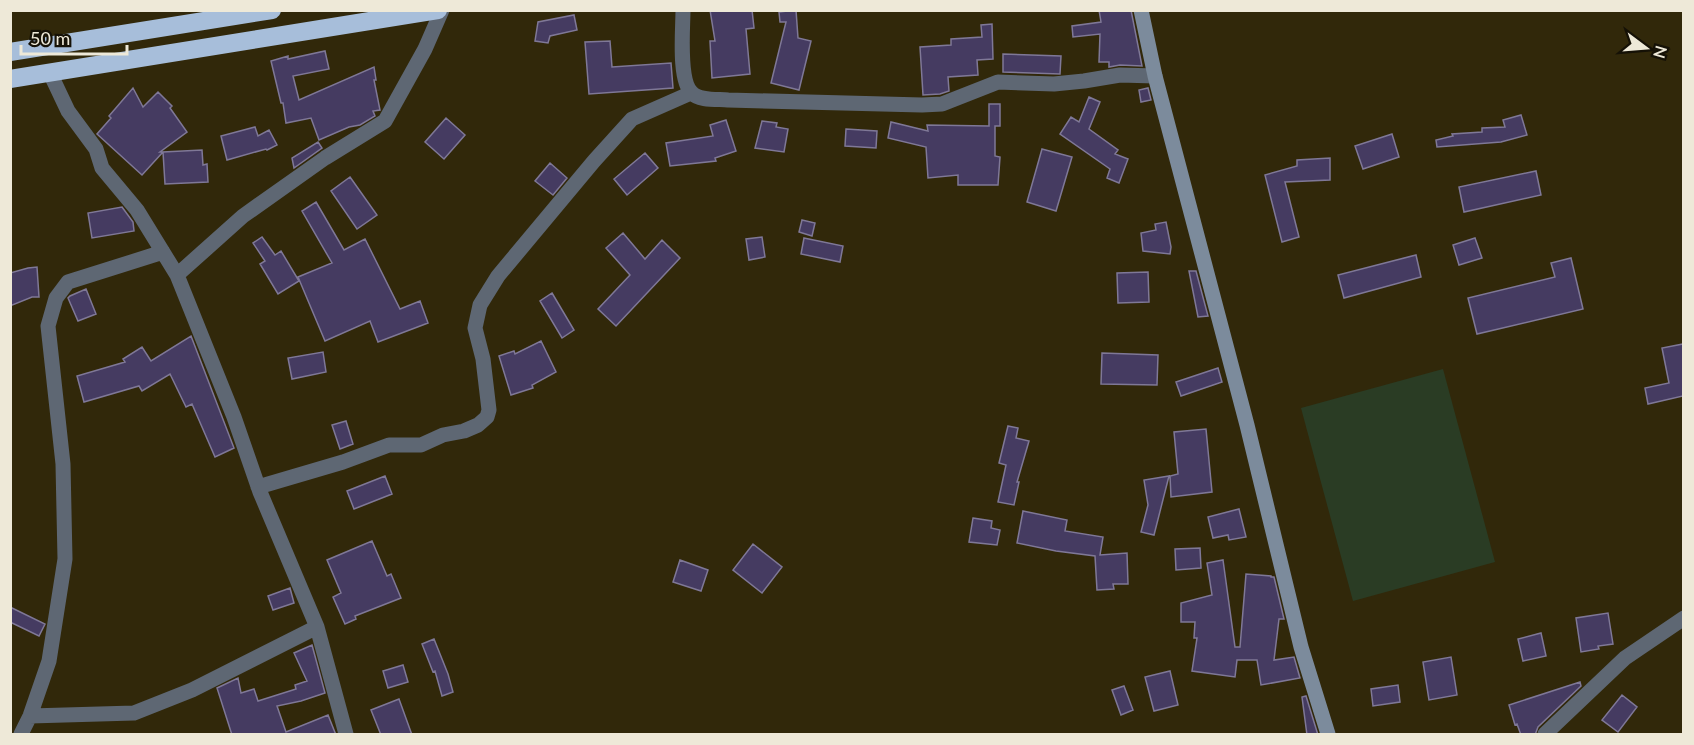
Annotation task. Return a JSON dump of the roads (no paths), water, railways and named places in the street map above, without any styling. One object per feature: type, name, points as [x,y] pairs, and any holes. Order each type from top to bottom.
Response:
[{"type":"highway","points":[[10,52],[272,10]]},
{"type":"highway","points":[[10,79],[440,10]]},
{"type":"street","points":[[177,275],[243,216],[325,158],[385,121],[425,50],[440,10]]},
{"type":"street","points":[[683,10],[682,61],[691,93],[698,97],[728,100],[922,105],[942,104],[998,82],[1053,84],[1120,75],[1155,76]]},
{"type":"street","points":[[1141,10],[1155,76],[1247,425],[1300,647],[1329,735]]},
{"type":"street","points":[[50,73],[68,111],[96,149],[102,168],[137,210],[177,275],[234,417],[258,487],[317,627],[346,735]]},
{"type":"street","points":[[258,487],[343,462],[389,445],[422,445],[442,435],[464,431],[478,425],[487,417],[489,410],[483,359],[475,328],[480,305],[498,276],[594,160],[632,119],[691,93]]},
{"type":"street","points":[[21,735],[49,661],[65,559],[63,464],[48,326],[53,308],[56,298],[68,282],[163,252]]},
{"type":"street","points":[[1545,735],[1625,658],[1683,618]]},
{"type":"street","points":[[30,716],[134,713],[192,690],[317,627]]}]
